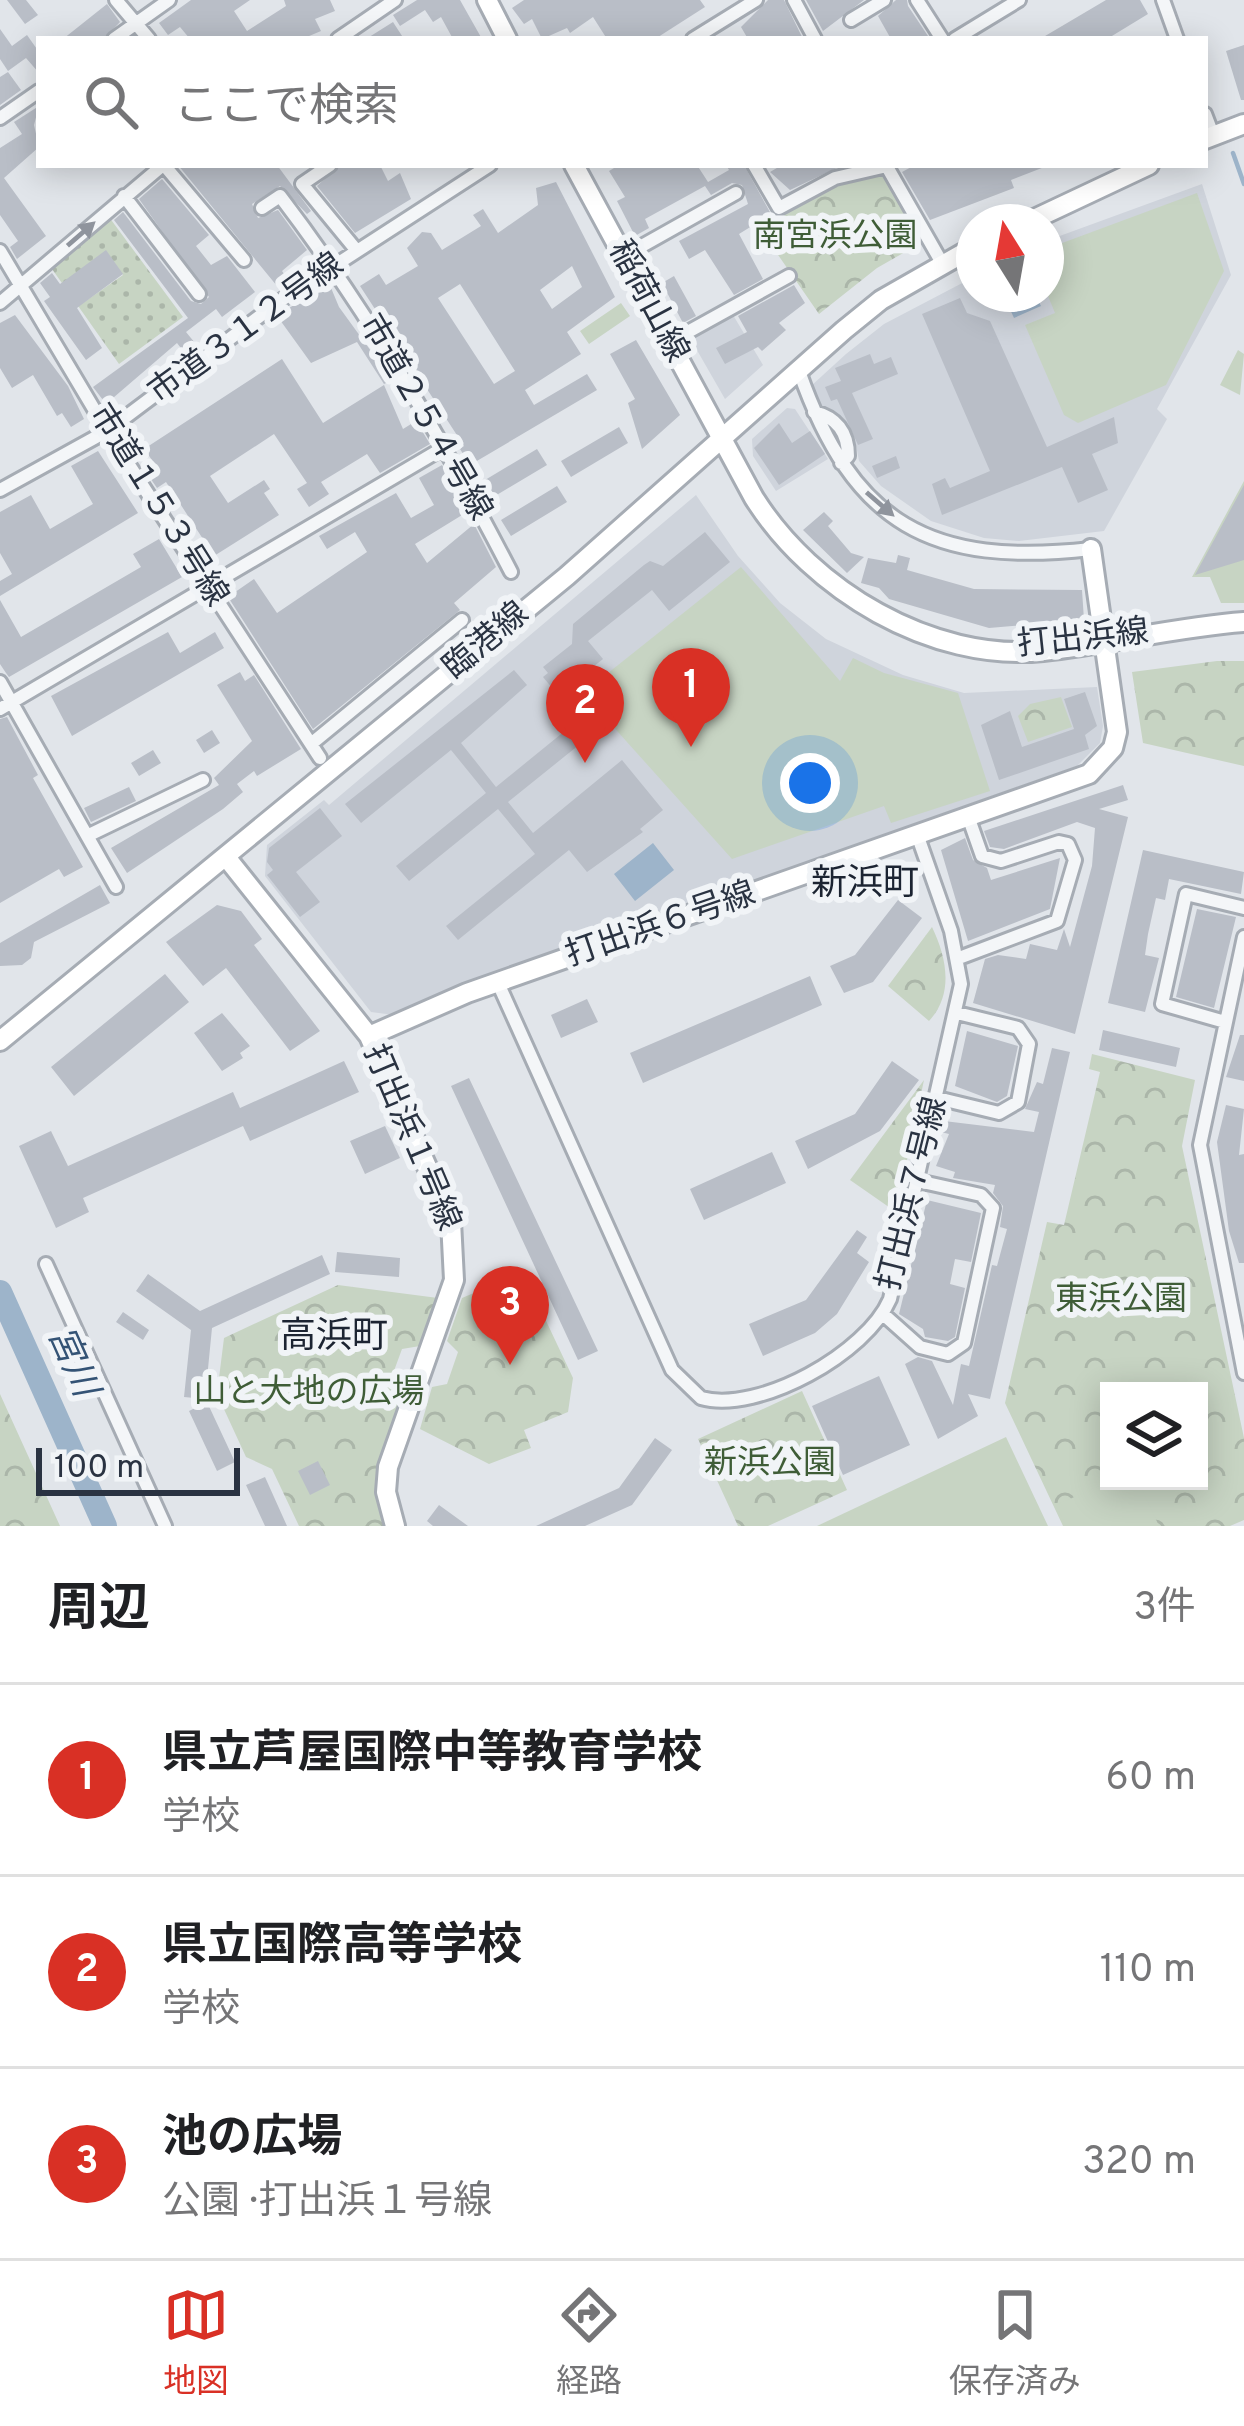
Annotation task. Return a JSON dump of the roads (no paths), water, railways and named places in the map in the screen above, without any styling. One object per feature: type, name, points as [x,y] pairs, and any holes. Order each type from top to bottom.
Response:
[{"type":"street","points":[[116,0],[146,36]]},
{"type":"street","points":[[118,36],[169,0]]},
{"type":"street","points":[[342,36],[395,0]]},
{"type":"street","points":[[487,0],[505,36]]},
{"type":"street","points":[[698,36],[756,0]]},
{"type":"street","points":[[794,0],[813,36]]},
{"type":"street","points":[[850,20],[884,0]]},
{"type":"street","points":[[916,0],[940,36]]},
{"type":"street","points":[[1176,36],[1164,3],[1180,0]]},
{"type":"street","points":[[959,36],[1009,2]]},
{"type":"street","points":[[0,118],[36,93]]},
{"type":"street","points":[[1209,137],[1244,124]]},
{"type":"street","points":[[0,304],[159,168]]},
{"type":"street","points":[[166,168],[244,260]]},
{"type":"street","points":[[326,168],[302,184],[357,251]]},
{"type":"street","name":"市道３１２号線","points":[[0,490],[107,431],[334,266],[485,168]]},
{"type":"street","name":"稲荷山線","points":[[576,168],[721,440]]},
{"type":"street","points":[[760,168],[779,208],[835,178],[878,168]]},
{"type":"street","points":[[887,168],[942,263]]},
{"type":"street","points":[[1064,205],[1143,168]]},
{"type":"street","points":[[624,256],[736,193]]},
{"type":"street","points":[[124,196],[199,294]]},
{"type":"street","name":"市道２５４号線","points":[[262,208],[280,196],[334,266],[446,447],[512,572]]},
{"type":"street","name":"市道１５３号線","points":[[0,251],[107,431],[320,758]]},
{"type":"street","name":"臨港線","points":[[0,1041],[567,576],[881,300],[956,256]]},
{"type":"street","points":[[668,343],[789,276]]},
{"type":"street","points":[[799,370],[814,412],[841,463],[883,508],[944,544],[1024,556],[1091,549]]},
{"type":"street","name":"打出浜線","points":[[721,440],[788,543],[831,583],[893,620],[993,649],[1039,651],[1244,622]]},
{"type":"street","points":[[6,705],[446,447]]},
{"type":"street","name":"打出浜６号線","points":[[369,1036],[498,983],[1074,782],[1102,765],[1117,732],[1091,549]]},
{"type":"street","points":[[311,744],[462,620]]},
{"type":"street","points":[[0,682],[6,705],[116,887]]},
{"type":"street","points":[[87,836],[203,780]]},
{"type":"street","points":[[959,958],[1058,921],[1075,860],[1068,844],[1059,842],[1001,861],[982,856],[969,819]]},
{"type":"street","name":"打出浜７号線","points":[[498,983],[672,1370],[686,1387],[721,1404],[744,1401],[850,1352],[883,1314],[957,1013],[959,958],[918,836]]},
{"type":"street","name":"打出浜１号線","points":[[226,856],[369,1036],[446,1207],[457,1251],[454,1280],[388,1467],[386,1492],[395,1526]]},
{"type":"street","points":[[1225,1022],[1162,1004],[1186,894],[1244,908]]},
{"type":"street","points":[[1244,937],[1202,1119],[1200,1157],[1244,1373]]},
{"type":"street","points":[[937,1099],[999,1113],[1018,1102],[1029,1044],[1018,1028],[957,1013]]},
{"type":"street","points":[[883,1314],[920,1347],[948,1354],[964,1343],[993,1208],[981,1195],[918,1181]]},
{"type":"street","points":[[46,1264],[165,1526]]},
{"type":"water","points":[[653,843],[674,870],[635,901],[614,874]]},
{"type":"waterway","points":[[1233,153],[1244,184]]},
{"type":"waterway","name":"宮川","points":[[0,1292],[105,1526]]},
{"type":"place","name":"県立芦屋国際中等教育学校","points":[[691,747]]},
{"type":"place","name":"県立国際高等学校","points":[[585,763]]},
{"type":"place","name":"池の広場","points":[[510,1365]]},
{"type":"district","name":"新浜町","points":[[865,885]]},
{"type":"district","name":"高浜町","points":[[334,1338]]},
{"type":"park label","name":"南宮浜公園","points":[[835,238]]},
{"type":"park label","name":"東浜公園","points":[[1121,1301]]},
{"type":"park label","name":"山と大地の広場","points":[[309,1394]]},
{"type":"park label","name":"新浜公園","points":[[770,1465]]}]
